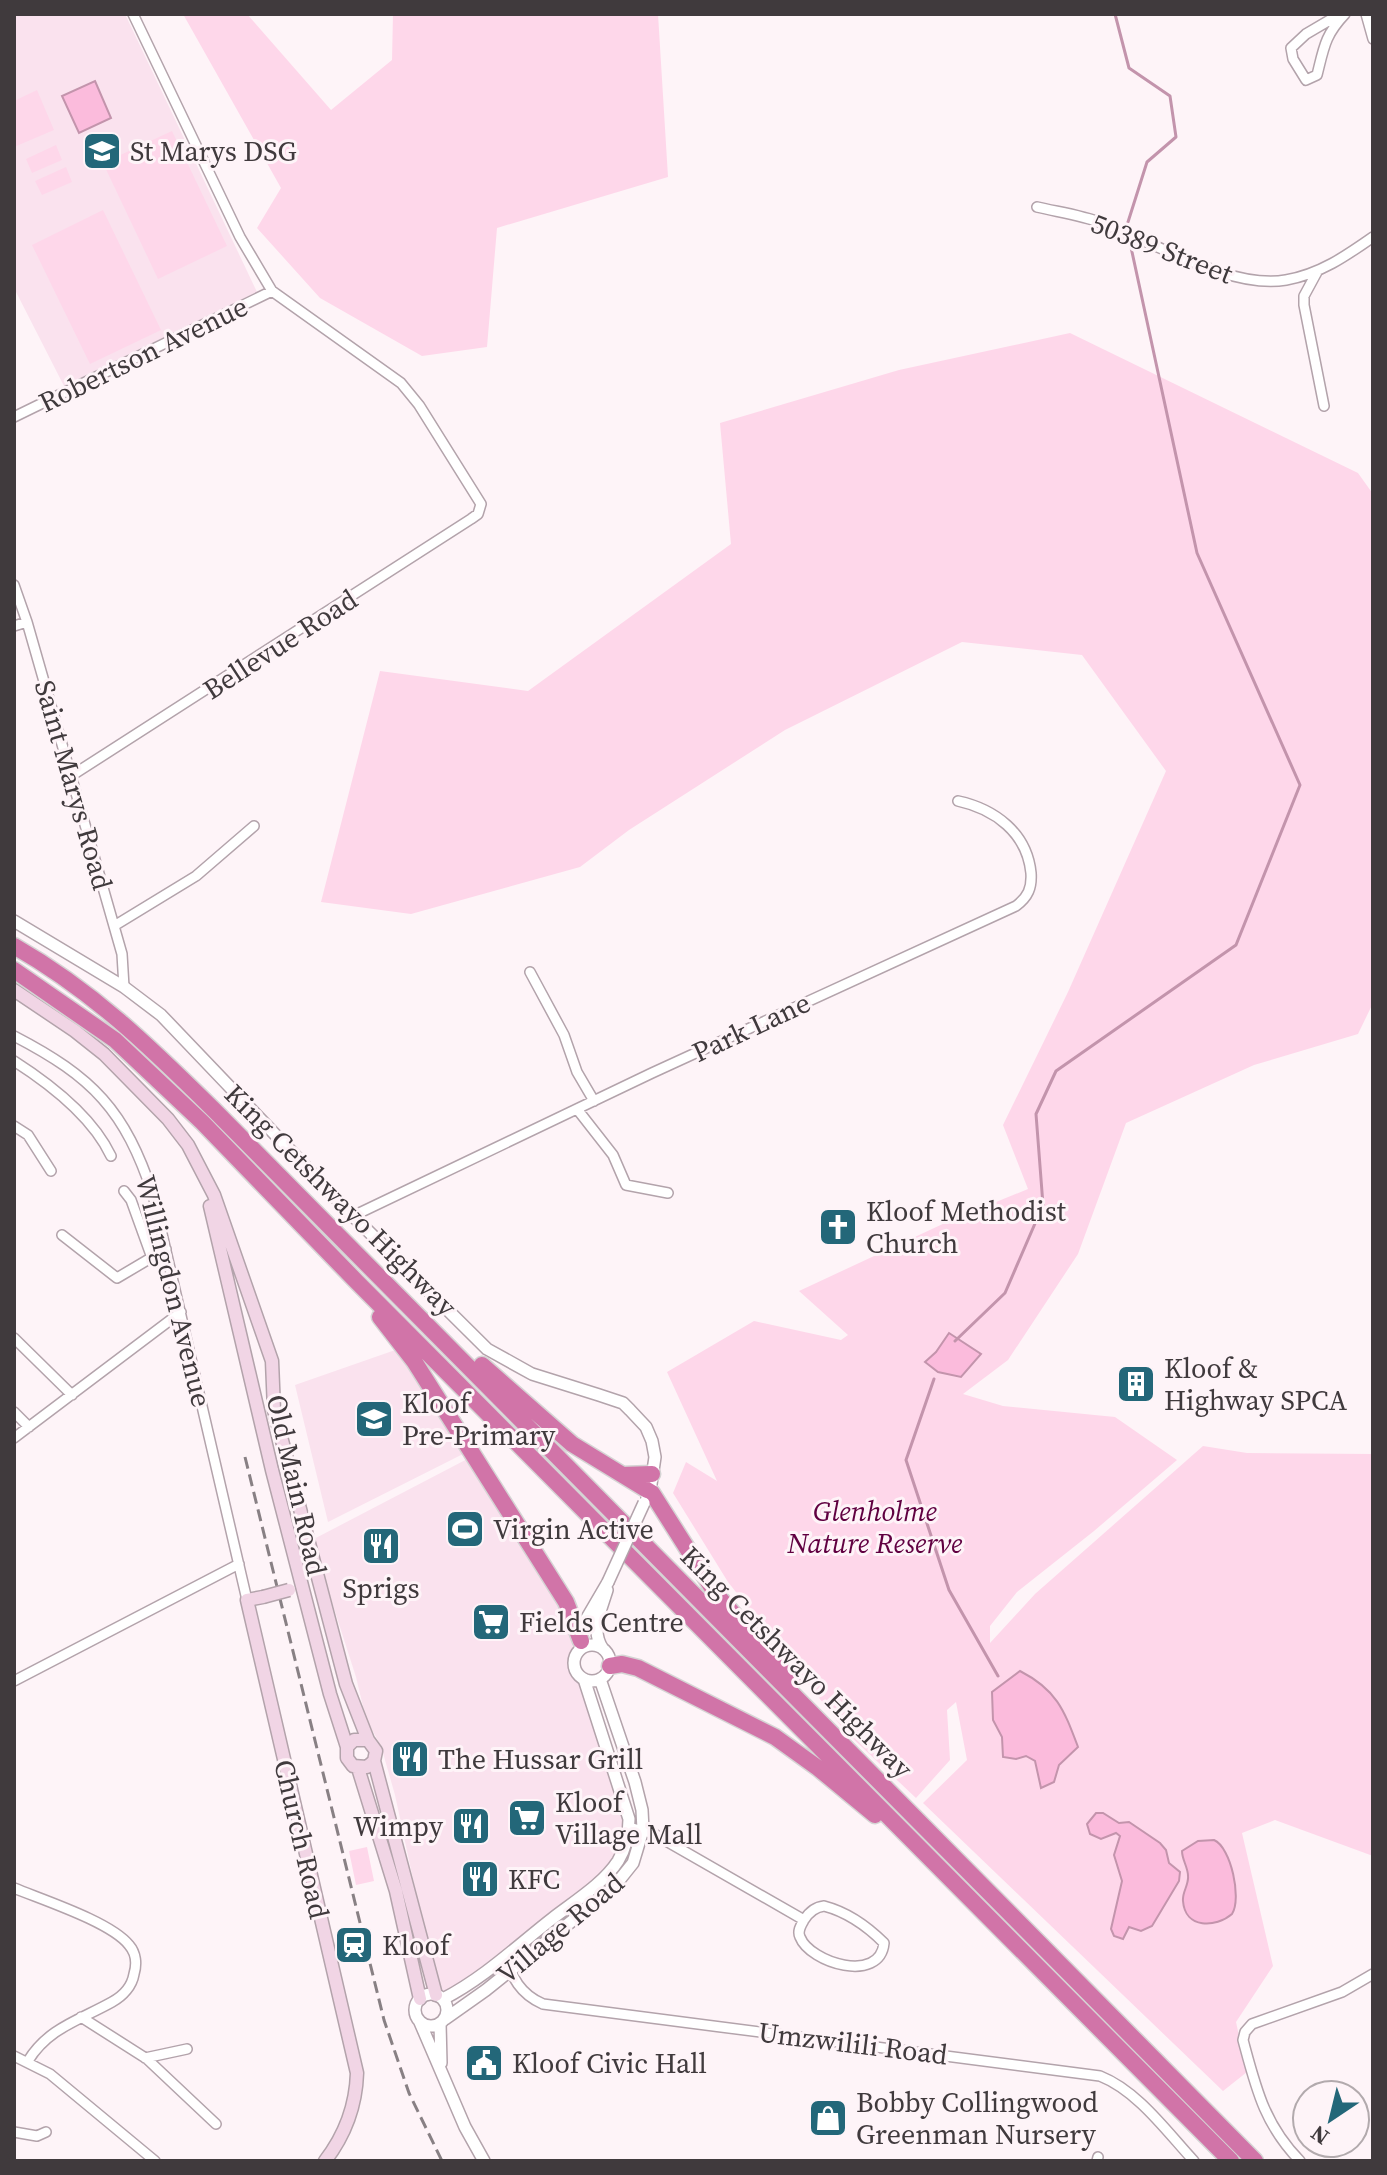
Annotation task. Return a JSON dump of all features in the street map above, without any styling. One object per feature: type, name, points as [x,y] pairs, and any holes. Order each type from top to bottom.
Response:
[{"type":"highway","name":"King Cetshwayo Highway","points":[[14,946],[59,973],[131,1029],[422,1318],[1255,2161]]},
{"type":"highway","name":"King Cetshwayo Highway","points":[[14,970],[115,1040],[202,1122],[356,1281],[1231,2161]]},
{"type":"highway","points":[[356,1281],[414,1361],[473,1452],[566,1602],[582,1645]]},
{"type":"highway","points":[[422,1318],[463,1348],[572,1444],[622,1475],[647,1497],[658,1498],[716,1594],[804,1694],[843,1745]]},
{"type":"highway","points":[[622,1475],[652,1474]]},
{"type":"highway","points":[[605,1673],[622,1664],[638,1668],[775,1737],[818,1768],[958,1886]]},
{"type":"main road","name":"Old Main Road","points":[[14,990],[75,1031],[130,1079],[188,1145],[214,1195],[261,1320],[274,1370],[274,1410],[284,1455],[346,1684],[368,1740]]},
{"type":"main road","name":"Old Main Road","points":[[208,1187],[272,1470],[330,1694],[347,1747]]},
{"type":"main road","points":[[241,1338],[249,1326],[261,1320]]},
{"type":"main road","points":[[247,1365],[255,1352],[269,1355]]},
{"type":"main road","points":[[289,1590],[299,1571]]},
{"type":"main road","points":[[247,1600],[289,1590],[301,1595],[307,1603]]},
{"type":"main road","points":[[250,1616],[263,1597]]},
{"type":"main road","name":"Church Road","points":[[247,1600],[356,2067],[356,2089],[349,2119],[338,2145],[325,2161]]},
{"type":"main road","points":[[420,1999],[391,1875],[358,1768],[349,1762],[347,1747],[354,1740],[368,1740],[376,1751],[374,1761],[440,1997]]},
{"type":"main road","points":[[358,1768],[367,1767],[374,1761]]},
{"type":"street","points":[[133,14],[240,237],[272,291]]},
{"type":"street","points":[[1343,14],[1325,42],[1317,75],[1306,80],[1293,59],[1291,48],[1306,34],[1343,14]]},
{"type":"street","points":[[1366,14],[1373,39]]},
{"type":"street","name":"50389 Street","points":[[1037,207],[1097,221],[1245,280],[1285,281],[1317,272],[1373,237]]},
{"type":"street","points":[[1317,272],[1304,296],[1304,305],[1324,406]]},
{"type":"street","name":"Robertson Avenue","points":[[14,417],[272,291]]},
{"type":"street","name":"Bellevue Road","points":[[71,776],[478,514],[481,504],[419,405],[401,383],[272,291]]},
{"type":"street","name":"Saint Marys Road","points":[[14,585],[122,954],[124,987]]},
{"type":"street","points":[[14,626],[27,622]]},
{"type":"street","name":"Park Lane","points":[[353,1216],[1024,900],[1030,892],[1031,879],[1030,862],[1023,843],[1013,830],[990,812],[958,801]]},
{"type":"street","points":[[114,926],[196,876],[254,826]]},
{"type":"street","points":[[14,921],[124,987],[161,1015],[353,1216],[475,1338],[501,1359],[532,1374],[623,1403],[646,1427],[655,1457],[647,1497],[608,1582],[584,1623],[582,1645],[574,1662],[576,1671],[584,1679],[625,1803],[629,1827],[643,1830],[804,1920]]},
{"type":"street","points":[[530,972],[564,1035],[577,1072],[594,1101]]},
{"type":"street","name":"Willingdon Avenue","points":[[14,1036],[62,1064],[114,1110],[148,1178],[247,1600]]},
{"type":"street","points":[[14,1061],[42,1079],[69,1104],[102,1137],[111,1156]]},
{"type":"street","points":[[577,1109],[616,1159],[626,1185],[668,1193]]},
{"type":"street","points":[[14,1126],[28,1135],[51,1171]]},
{"type":"street","points":[[124,1191],[131,1200],[152,1258]]},
{"type":"street","points":[[62,1235],[117,1278],[166,1249]]},
{"type":"street","points":[[14,1438],[181,1312]]},
{"type":"street","points":[[14,1338],[72,1395]]},
{"type":"street","points":[[14,1412],[29,1427]]},
{"type":"street","points":[[14,1681],[239,1564]]},
{"type":"street","points":[[584,1679],[605,1673],[610,1660],[597,1639],[596,1629],[608,1582]]},
{"type":"street","points":[[582,1645],[603,1649]]},
{"type":"street","name":"Village Road","points":[[442,2021],[624,1878],[638,1853],[643,1830],[642,1810],[605,1673]]},
{"type":"street","name":"Village Road","points":[[440,1997],[468,1986],[611,1870],[621,1855],[629,1827]]},
{"type":"street","points":[[14,1888],[111,1930],[124,1939],[134,1953],[134,1976],[124,1994],[48,2036],[28,2061]]},
{"type":"street","points":[[816,1907],[832,1908],[849,1915],[877,1936],[884,1943],[884,1950],[871,1965],[855,1967],[832,1962],[807,1947],[800,1937],[799,1930],[804,1920],[816,1907]]},
{"type":"street","points":[[508,1954],[509,1971]]},
{"type":"street","name":"Umzwilili Road","points":[[509,1971],[529,1997],[543,2004],[1100,2076],[1130,2096],[1194,2161]]},
{"type":"street","points":[[1300,2161],[1275,2131],[1258,2096],[1243,2040],[1245,2032],[1249,2026],[1342,1992],[1373,1974]]},
{"type":"street","points":[[441,2068],[442,2021],[447,2006],[440,1997],[427,1994],[415,2007],[419,2020],[465,2127],[484,2161]]},
{"type":"street","points":[[81,2017],[145,2058],[216,2124]]},
{"type":"street","points":[[419,2020],[431,2026],[442,2021]]},
{"type":"street","points":[[145,2058],[187,2049]]},
{"type":"street","points":[[14,2056],[50,2074],[155,2161]]},
{"type":"street","points":[[14,2132],[37,2136],[46,2132]]},
{"type":"shaded area","name":"St Marys DSG","points":[[14,14],[125,14],[257,292],[64,386],[14,288]]},
{"type":"shaded area","points":[[95,81],[111,118],[79,133],[62,96]]},
{"type":"shaded area","points":[[949,1333],[981,1354],[961,1377],[938,1372],[925,1362]]},
{"type":"shaded area","name":"Kloof Pre-Primary","points":[[401,1348],[467,1452],[328,1522],[295,1385]]},
{"type":"shaded area","points":[[473,1456],[567,1614],[578,1653],[574,1669],[583,1683],[625,1819],[623,1841],[609,1868],[501,1958],[447,1991],[436,1986],[395,1795],[381,1746],[366,1719],[356,1677],[312,1540]]},
{"type":"shaded area","points":[[1020,1671],[1043,1686],[1058,1702],[1078,1747],[1059,1765],[1054,1782],[1041,1788],[1035,1761],[1026,1756],[1016,1759],[1003,1757],[1002,1737],[993,1720],[992,1692]]},
{"type":"shaded area","points":[[1096,1813],[1103,1813],[1119,1823],[1129,1822],[1160,1843],[1166,1850],[1169,1863],[1180,1872],[1179,1881],[1152,1926],[1141,1931],[1129,1927],[1123,1939],[1114,1936],[1111,1929],[1122,1881],[1114,1855],[1120,1836],[1116,1833],[1101,1839],[1090,1834],[1087,1824]]},
{"type":"shaded area","points":[[1214,1840],[1230,1863],[1235,1907],[1225,1919],[1202,1923],[1189,1917],[1185,1910],[1183,1898],[1188,1876],[1182,1851],[1198,1841]]},
{"type":"green space","points":[[183,14],[247,14],[331,110],[392,60],[393,14],[658,14],[668,177],[497,228],[487,347],[422,356],[320,298],[257,228],[281,188]]},
{"type":"green space","points":[[37,90],[54,130],[14,147],[14,101]]},
{"type":"green space","points":[[172,131],[227,246],[158,279],[103,163]]},
{"type":"green space","points":[[56,145],[62,160],[32,173],[26,159]]},
{"type":"green space","points":[[66,167],[72,182],[42,195],[35,181]]},
{"type":"green space","points":[[103,210],[161,330],[90,364],[32,245]]},
{"type":"green space","name":"Glenholme Nature Reserve","points":[[1070,333],[1358,473],[1373,494],[1373,1003],[1358,1034],[1254,1065],[1126,1123],[1078,1254],[1008,1360],[963,1394],[1003,1406],[1115,1417],[1177,1460],[1017,1592],[990,1626],[990,1643],[1035,1594],[1203,1446],[1247,1453],[1373,1454],[1373,1856],[1275,1820],[1242,1833],[1273,1966],[1236,2022],[1247,2072],[1223,2091],[923,1803],[967,1760],[956,1702],[947,1710],[950,1760],[916,1798],[845,1731],[728,1582],[673,1493],[686,1462],[717,1481],[667,1372],[754,1321],[841,1340],[848,1335],[799,1291],[947,1222],[1028,1189],[1003,1125],[1068,992],[1166,771],[1082,655],[962,642],[785,730],[629,830],[580,867],[411,914],[321,902],[380,671],[528,691],[731,544],[720,423],[899,370]]},
{"type":"green space","points":[[367,1847],[374,1881],[356,1885],[349,1851]]},
{"type":"waterway","points":[[1115,14],[1129,68],[1170,96],[1176,137],[1147,162],[1128,222]]},
{"type":"waterway","points":[[955,1341],[1005,1293],[1043,1205],[1036,1114],[1056,1071],[1236,945],[1300,785],[1197,553],[1129,238]]},
{"type":"waterway","points":[[934,1379],[906,1460],[949,1590],[998,1676]]},
{"type":"railway","points":[[245,1457],[384,2020],[409,2093],[442,2161]]},
{"type":"place","name":"St Marys DSG","points":[[102,151]]},
{"type":"place","name":"Kloof Methodist Church","points":[[838,1227]]},
{"type":"place","name":"Kloof & Highway SPCA","points":[[1136,1384]]},
{"type":"place","name":"Kloof Pre-Primary","points":[[374,1419]]},
{"type":"place","name":"Virgin Active","points":[[465,1529]]},
{"type":"place","name":"Sprigs","points":[[381,1546]]},
{"type":"place","name":"Fields Centre","points":[[491,1622]]},
{"type":"place","name":"The Hussar Grill","points":[[410,1759]]},
{"type":"place","name":"Kloof Village Mall","points":[[527,1818]]},
{"type":"place","name":"Wimpy","points":[[471,1826]]},
{"type":"place","name":"KFC","points":[[480,1879]]},
{"type":"place","name":"Kloof","points":[[354,1945]]},
{"type":"place","name":"Kloof Civic Hall","points":[[484,2063]]},
{"type":"place","name":"Bobby Collingwood Greenman Nursery","points":[[828,2118]]}]
